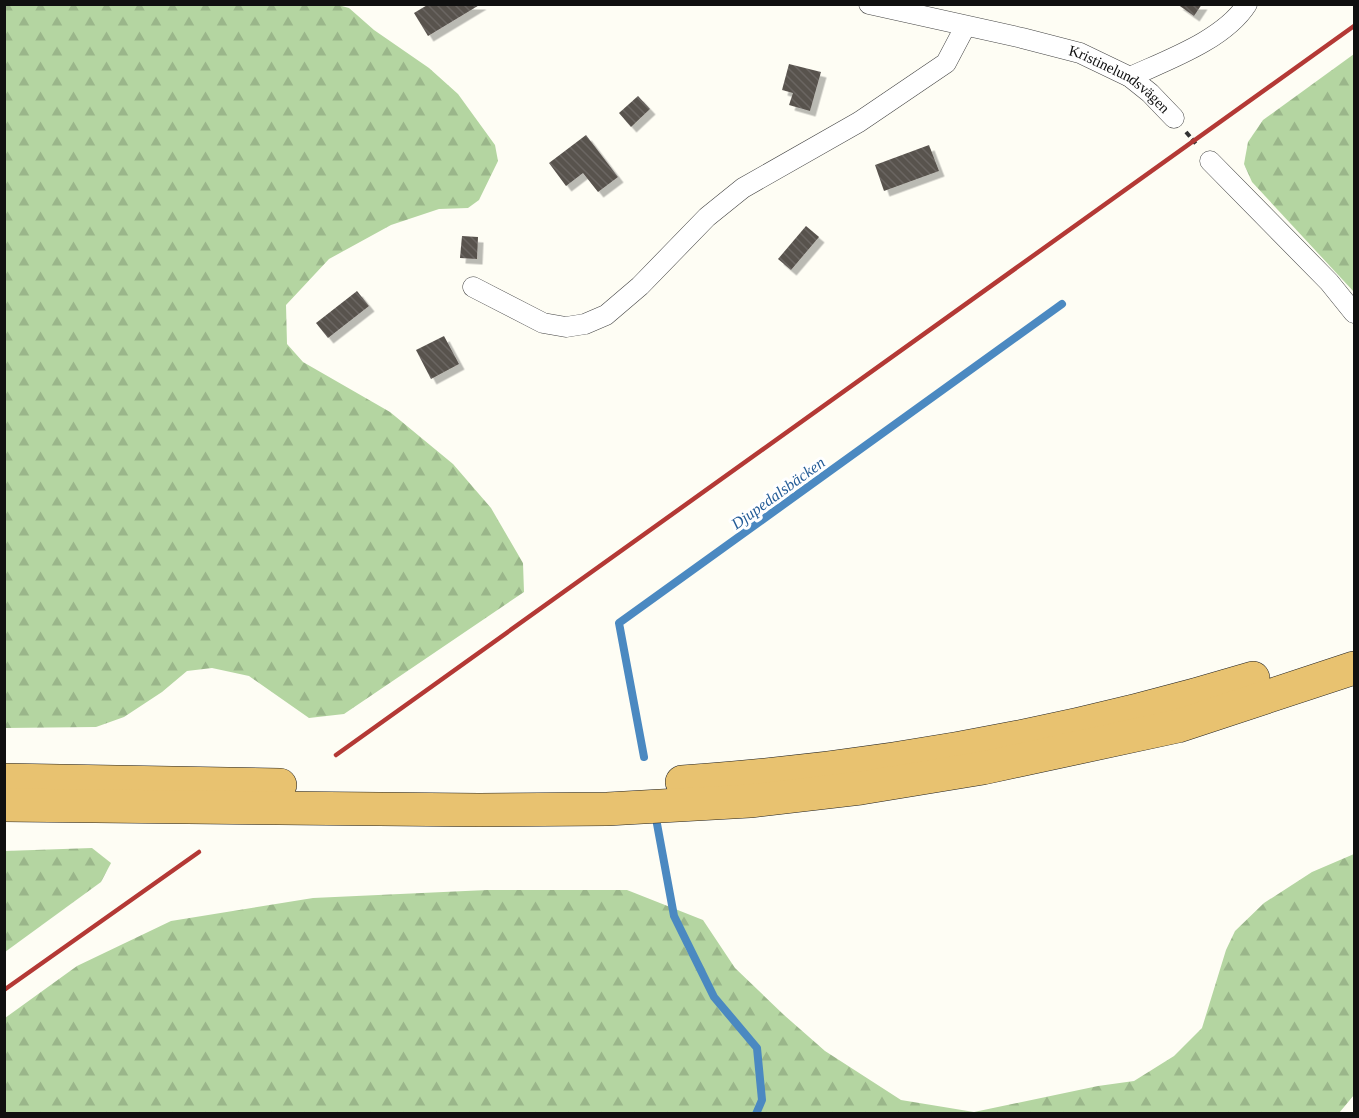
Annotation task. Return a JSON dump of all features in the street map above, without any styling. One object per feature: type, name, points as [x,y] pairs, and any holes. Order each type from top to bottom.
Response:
[{"type":"highway","points":[[4,780],[474,789],[601,787],[747,777],[851,765],[976,746],[1173,702],[1354,644]]},
{"type":"highway","points":[[4,805],[479,810],[669,806],[750,801],[983,768],[1178,726],[1354,668]]},
{"type":"street","name":"Kristinelundsvägen","points":[[869,4],[1080,53],[1130,77],[1150,93],[1174,118]]},
{"type":"street","points":[[1130,77],[1164,62],[1227,27],[1240,15],[1247,4]]},
{"type":"street","points":[[473,287],[543,323],[566,327],[585,324],[606,315],[640,286],[707,217],[743,188],[859,122],[946,63],[965,27]]},
{"type":"street","points":[[1210,161],[1329,282],[1354,313]]},
{"type":"path","name":"Kristinelundsvägen","points":[[1174,118],[1210,161]]},
{"type":"green space","points":[[4,5],[338,5],[349,8],[374,30],[429,68],[458,94],[495,145],[498,161],[479,200],[468,208],[439,209],[391,225],[329,259],[286,305],[287,344],[303,362],[390,412],[453,464],[491,508],[523,563],[524,592],[344,714],[309,718],[249,676],[212,668],[187,671],[162,692],[124,717],[96,727],[5,728]]},
{"type":"green space","points":[[1354,54],[1354,292],[1252,182],[1244,164],[1248,142],[1263,120]]},
{"type":"green space","points":[[92,848],[111,863],[101,882],[5,952],[5,851]]},
{"type":"green space","points":[[1354,854],[1354,1095],[1339,1113],[5,1113],[5,1018],[77,966],[171,921],[313,898],[487,890],[627,890],[703,920],[735,968],[825,1051],[901,1100],[974,1112],[1098,1086],[1134,1081],[1174,1056],[1202,1028],[1226,950],[1235,931],[1264,903],[1312,872]]},
{"type":"building","points":[[429,4],[481,4],[428,36],[414,13]]},
{"type":"building","points":[[1177,4],[1202,4],[1194,16]]},
{"type":"building","points":[[789,64],[821,72],[810,111],[789,105],[793,93],[782,90]]},
{"type":"building","points":[[638,96],[650,109],[631,127],[619,113]]},
{"type":"building","points":[[586,135],[618,177],[598,192],[583,173],[566,186],[549,163]]},
{"type":"building","points":[[929,145],[939,171],[884,191],[875,165]]},
{"type":"building","points":[[806,226],[819,237],[791,270],[778,259]]},
{"type":"building","points":[[462,236],[478,237],[477,259],[460,258]]},
{"type":"building","points":[[357,291],[369,306],[328,338],[316,323]]},
{"type":"building","points":[[444,336],[459,364],[431,379],[416,350]]},
{"type":"waterway","name":"Djupedalsbäcken","points":[[644,757],[619,623],[1062,304]]},
{"type":"waterway","name":"Djupedalsbäcken","points":[[655,813],[674,916],[714,997],[757,1048],[762,1100],[756,1114]]},
{"type":"railway","points":[[336,755],[1354,26]]},
{"type":"railway","points":[[4,990],[199,852]]}]
